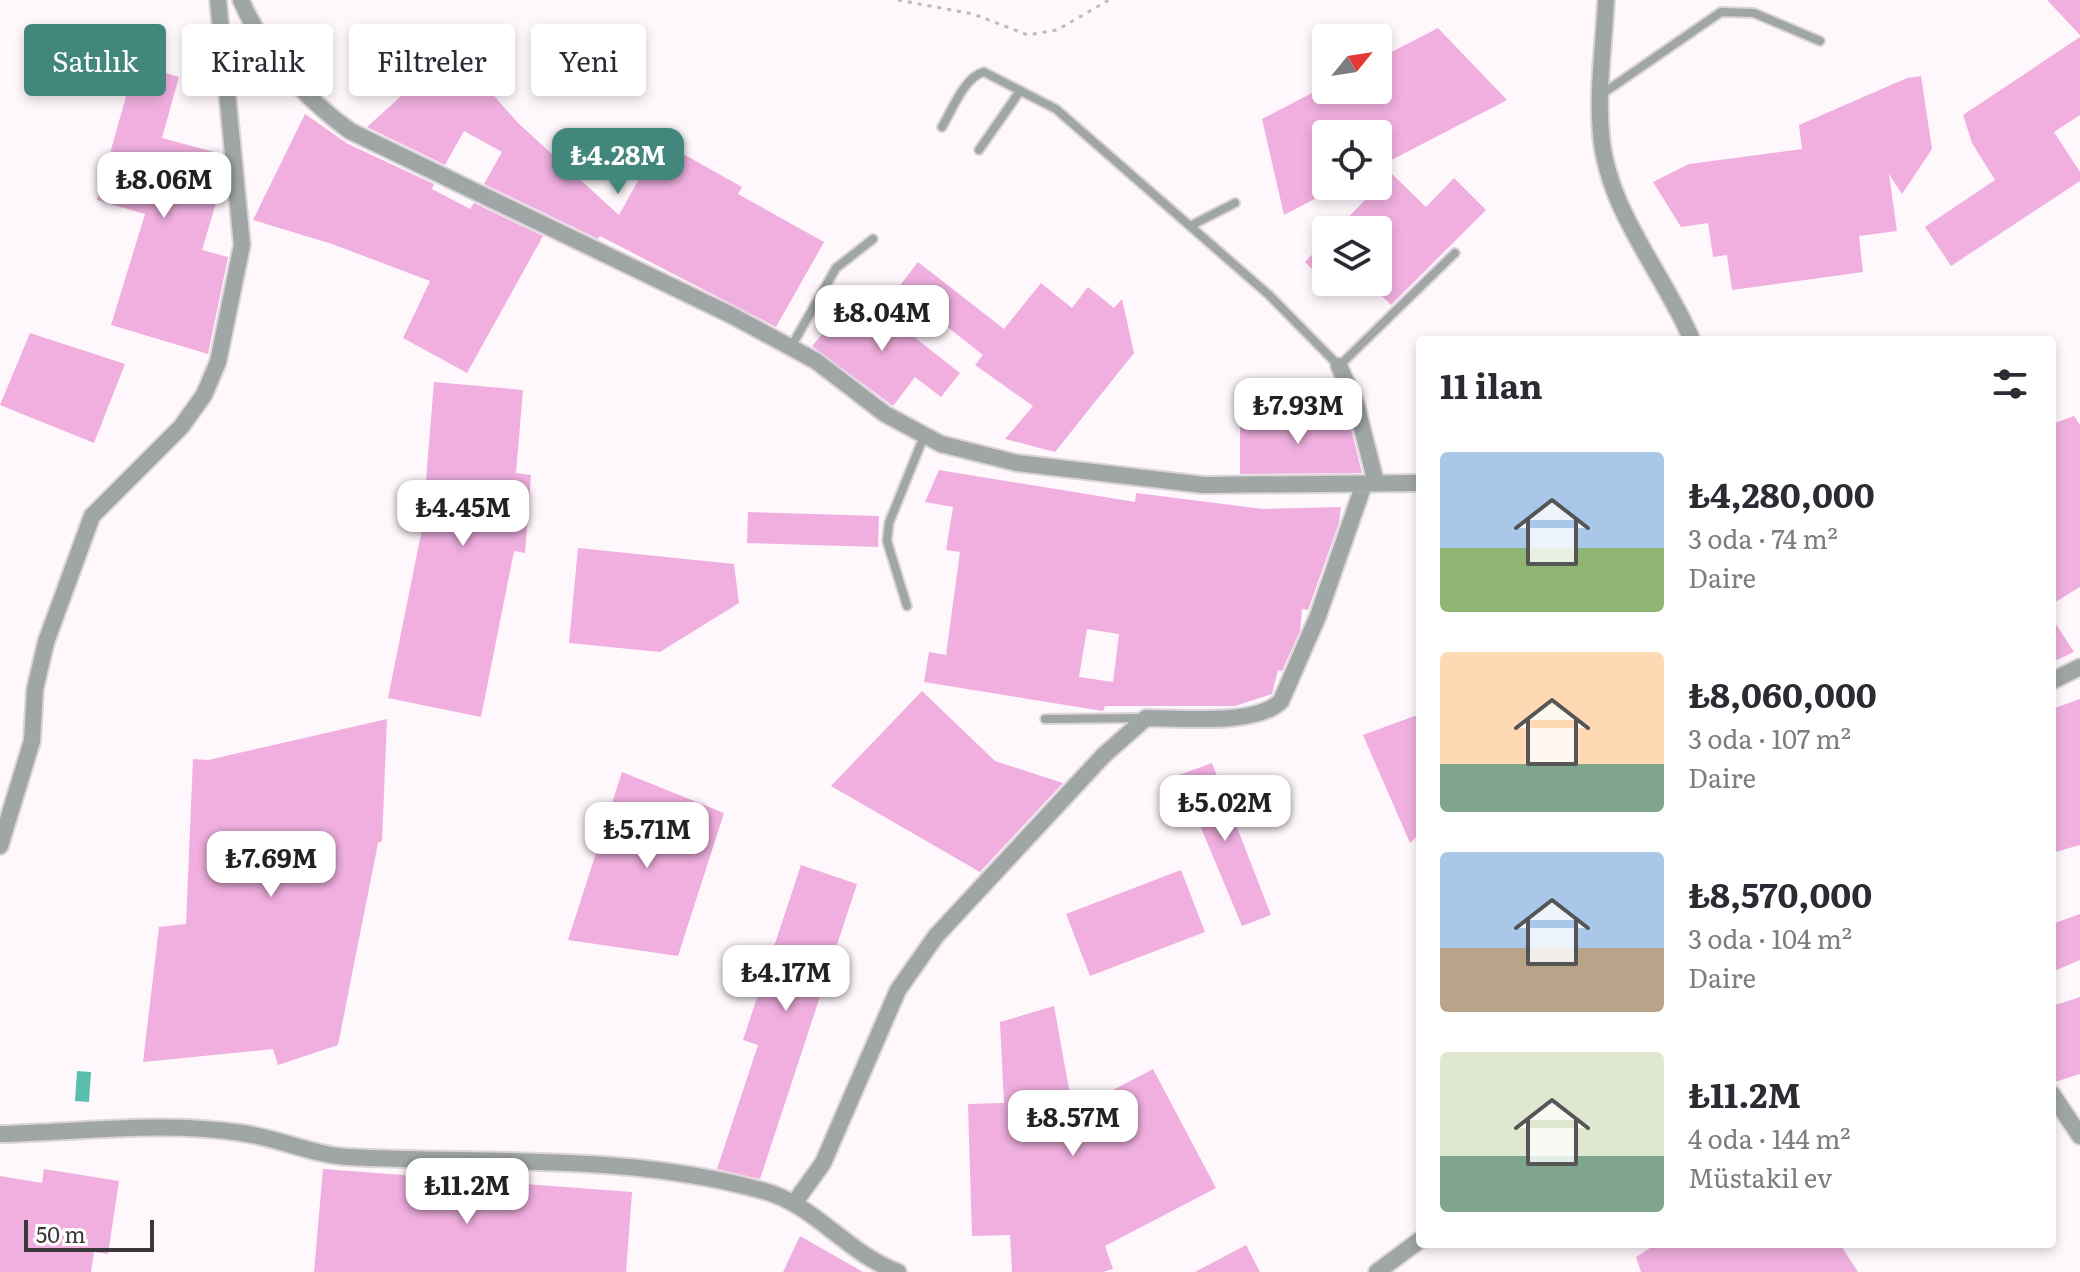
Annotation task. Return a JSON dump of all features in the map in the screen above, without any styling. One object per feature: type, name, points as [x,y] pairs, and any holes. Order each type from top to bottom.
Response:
[{"type":"street","points":[[218,0],[221,24]]},
{"type":"street","points":[[241,0],[255,24]]},
{"type":"street","points":[[1606,0],[1601,135],[1621,207],[1690,336]]},
{"type":"street","points":[[0,846],[32,741],[35,689],[46,642],[92,516],[181,427],[204,395],[218,362],[242,245],[228,96]]},
{"type":"street","points":[[307,96],[350,131],[791,347],[816,361],[885,414],[941,444],[1017,463],[1204,485],[1416,483]]},
{"type":"street","points":[[795,1202],[823,1163],[898,990],[936,936],[1104,755],[1146,718],[1238,717],[1272,710],[1281,701],[1370,484],[1356,404],[1339,366]]},
{"type":"street","points":[[2056,679],[2080,667]]},
{"type":"street","points":[[2056,1100],[2080,1136]]},
{"type":"street","points":[[0,1134],[183,1128],[242,1133],[336,1156],[450,1162],[551,1161],[649,1168],[727,1182],[795,1202],[826,1229],[884,1267],[898,1272]]},
{"type":"street","points":[[1377,1272],[1416,1243]]},
{"type":"lane","points":[[1601,94],[1721,12],[1754,13],[1820,41]]},
{"type":"lane","points":[[942,127],[976,74],[984,72],[1056,109],[1269,295],[1339,366],[1455,253]]},
{"type":"lane","points":[[979,150],[1020,91]]},
{"type":"lane","points":[[1190,226],[1235,203]]},
{"type":"lane","points":[[791,347],[836,268],[873,239]]},
{"type":"lane","points":[[907,606],[887,541],[889,523],[924,435]]},
{"type":"lane","points":[[1045,719],[1146,718]]},
{"type":"path","points":[[898,0],[973,14],[1028,35],[1057,30],[1109,0]]},
{"type":"shaded area","points":[[77,1071],[91,1072],[89,1102],[75,1101]]},
{"type":"building","points":[[2047,0],[2080,0],[2080,35]]},
{"type":"building","points":[[1438,28],[1507,100],[1392,160],[1392,120],[1312,120],[1313,200],[1284,215],[1262,119],[1312,93],[1312,104],[1392,104],[1392,52]]},
{"type":"building","points":[[2080,37],[2080,115],[2054,132],[2080,172],[2080,181],[1951,266],[1925,227],[1995,180],[1972,143],[1963,115]]},
{"type":"building","points":[[166,73],[179,77],[162,138],[214,152],[208,174],[223,179],[202,250],[228,257],[208,354],[111,325],[145,214],[97,200],[126,96],[166,96]]},
{"type":"building","points":[[1921,76],[1932,149],[1902,194],[1889,174],[1897,231],[1859,236],[1863,272],[1732,290],[1727,255],[1713,257],[1708,223],[1681,227],[1653,182],[1689,164],[1802,149],[1799,125],[1907,78]]},
{"type":"building","points":[[401,96],[494,96],[518,123],[619,215],[660,141],[742,187],[738,194],[824,242],[776,327],[600,236],[598,239],[484,184],[502,152],[464,131],[445,165],[367,127]]},
{"type":"building","points":[[305,114],[348,144],[434,184],[432,189],[470,209],[474,203],[543,236],[467,373],[403,338],[430,281],[332,244],[253,220]]},
{"type":"building","points":[[1392,174],[1426,207],[1454,178],[1486,210],[1391,305],[1382,296],[1392,296],[1392,216],[1350,216],[1365,200],[1392,200]]},
{"type":"building","points":[[1312,255],[1312,269],[1305,262]]},
{"type":"building","points":[[918,262],[1004,329],[1041,283],[1072,308],[1088,287],[1114,308],[1122,299],[1134,353],[1055,452],[1005,439],[1033,406],[975,365],[983,355],[898,288]]},
{"type":"building","points":[[858,293],[960,373],[941,397],[915,377],[893,406],[812,346]]},
{"type":"building","points":[[30,333],[125,364],[94,443],[0,405]]},
{"type":"building","points":[[434,382],[523,390],[516,473],[531,475],[525,553],[514,551],[481,717],[388,698],[422,529]]},
{"type":"building","points":[[1348,416],[1362,473],[1240,474],[1240,418]]},
{"type":"building","points":[[2074,416],[2080,425],[2080,587],[2056,602],[2056,423]]},
{"type":"building","points":[[939,470],[1135,502],[1136,493],[1263,509],[1341,507],[1339,523],[1308,610],[1302,609],[1300,631],[1282,671],[1278,670],[1272,694],[1235,706],[1105,706],[1103,711],[924,682],[929,652],[946,655],[960,552],[946,550],[953,507],[925,502]],"holes":[[[1087,629],[1119,634],[1113,682],[1079,677]]]},
{"type":"building","points":[[748,512],[879,516],[878,547],[747,543]]},
{"type":"building","points":[[578,548],[734,564],[739,603],[660,652],[569,643]]},
{"type":"building","points":[[2056,624],[2074,652],[2056,660]]},
{"type":"building","points":[[922,691],[995,761],[1063,783],[980,872],[831,786]]},
{"type":"building","points":[[2080,699],[2080,845],[2056,852],[2056,708]]},
{"type":"building","points":[[1416,715],[1416,838],[1410,843],[1363,735]]},
{"type":"building","points":[[387,719],[382,841],[378,843],[338,1045],[278,1065],[273,1049],[143,1062],[159,927],[186,924],[193,759],[208,760]]},
{"type":"building","points":[[1212,763],[1271,915],[1242,926],[1179,775]]},
{"type":"building","points":[[622,772],[724,813],[678,956],[568,940]]},
{"type":"building","points":[[801,865],[857,884],[760,1179],[717,1169],[758,1045],[743,1040]]},
{"type":"building","points":[[1181,870],[1205,932],[1090,976],[1066,914]]},
{"type":"building","points":[[2080,914],[2080,960],[2056,970],[2056,923]]},
{"type":"building","points":[[2080,997],[2080,1074],[2056,1082],[2056,1005]]},
{"type":"building","points":[[1054,1006],[1073,1111],[1153,1069],[1216,1188],[1105,1246],[1113,1269],[1103,1272],[1012,1272],[1010,1235],[972,1236],[968,1104],[1004,1103],[1000,1022]]},
{"type":"building","points":[[44,1169],[119,1181],[108,1254],[94,1252],[91,1272],[0,1272],[0,1176],[42,1183]]},
{"type":"building","points":[[323,1169],[632,1192],[626,1272],[314,1272]]},
{"type":"building","points":[[800,1236],[863,1272],[783,1272]]},
{"type":"building","points":[[1246,1245],[1260,1272],[1195,1272]]},
{"type":"building","points":[[1650,1248],[1843,1248],[1858,1272],[1641,1272],[1636,1257]]}]
